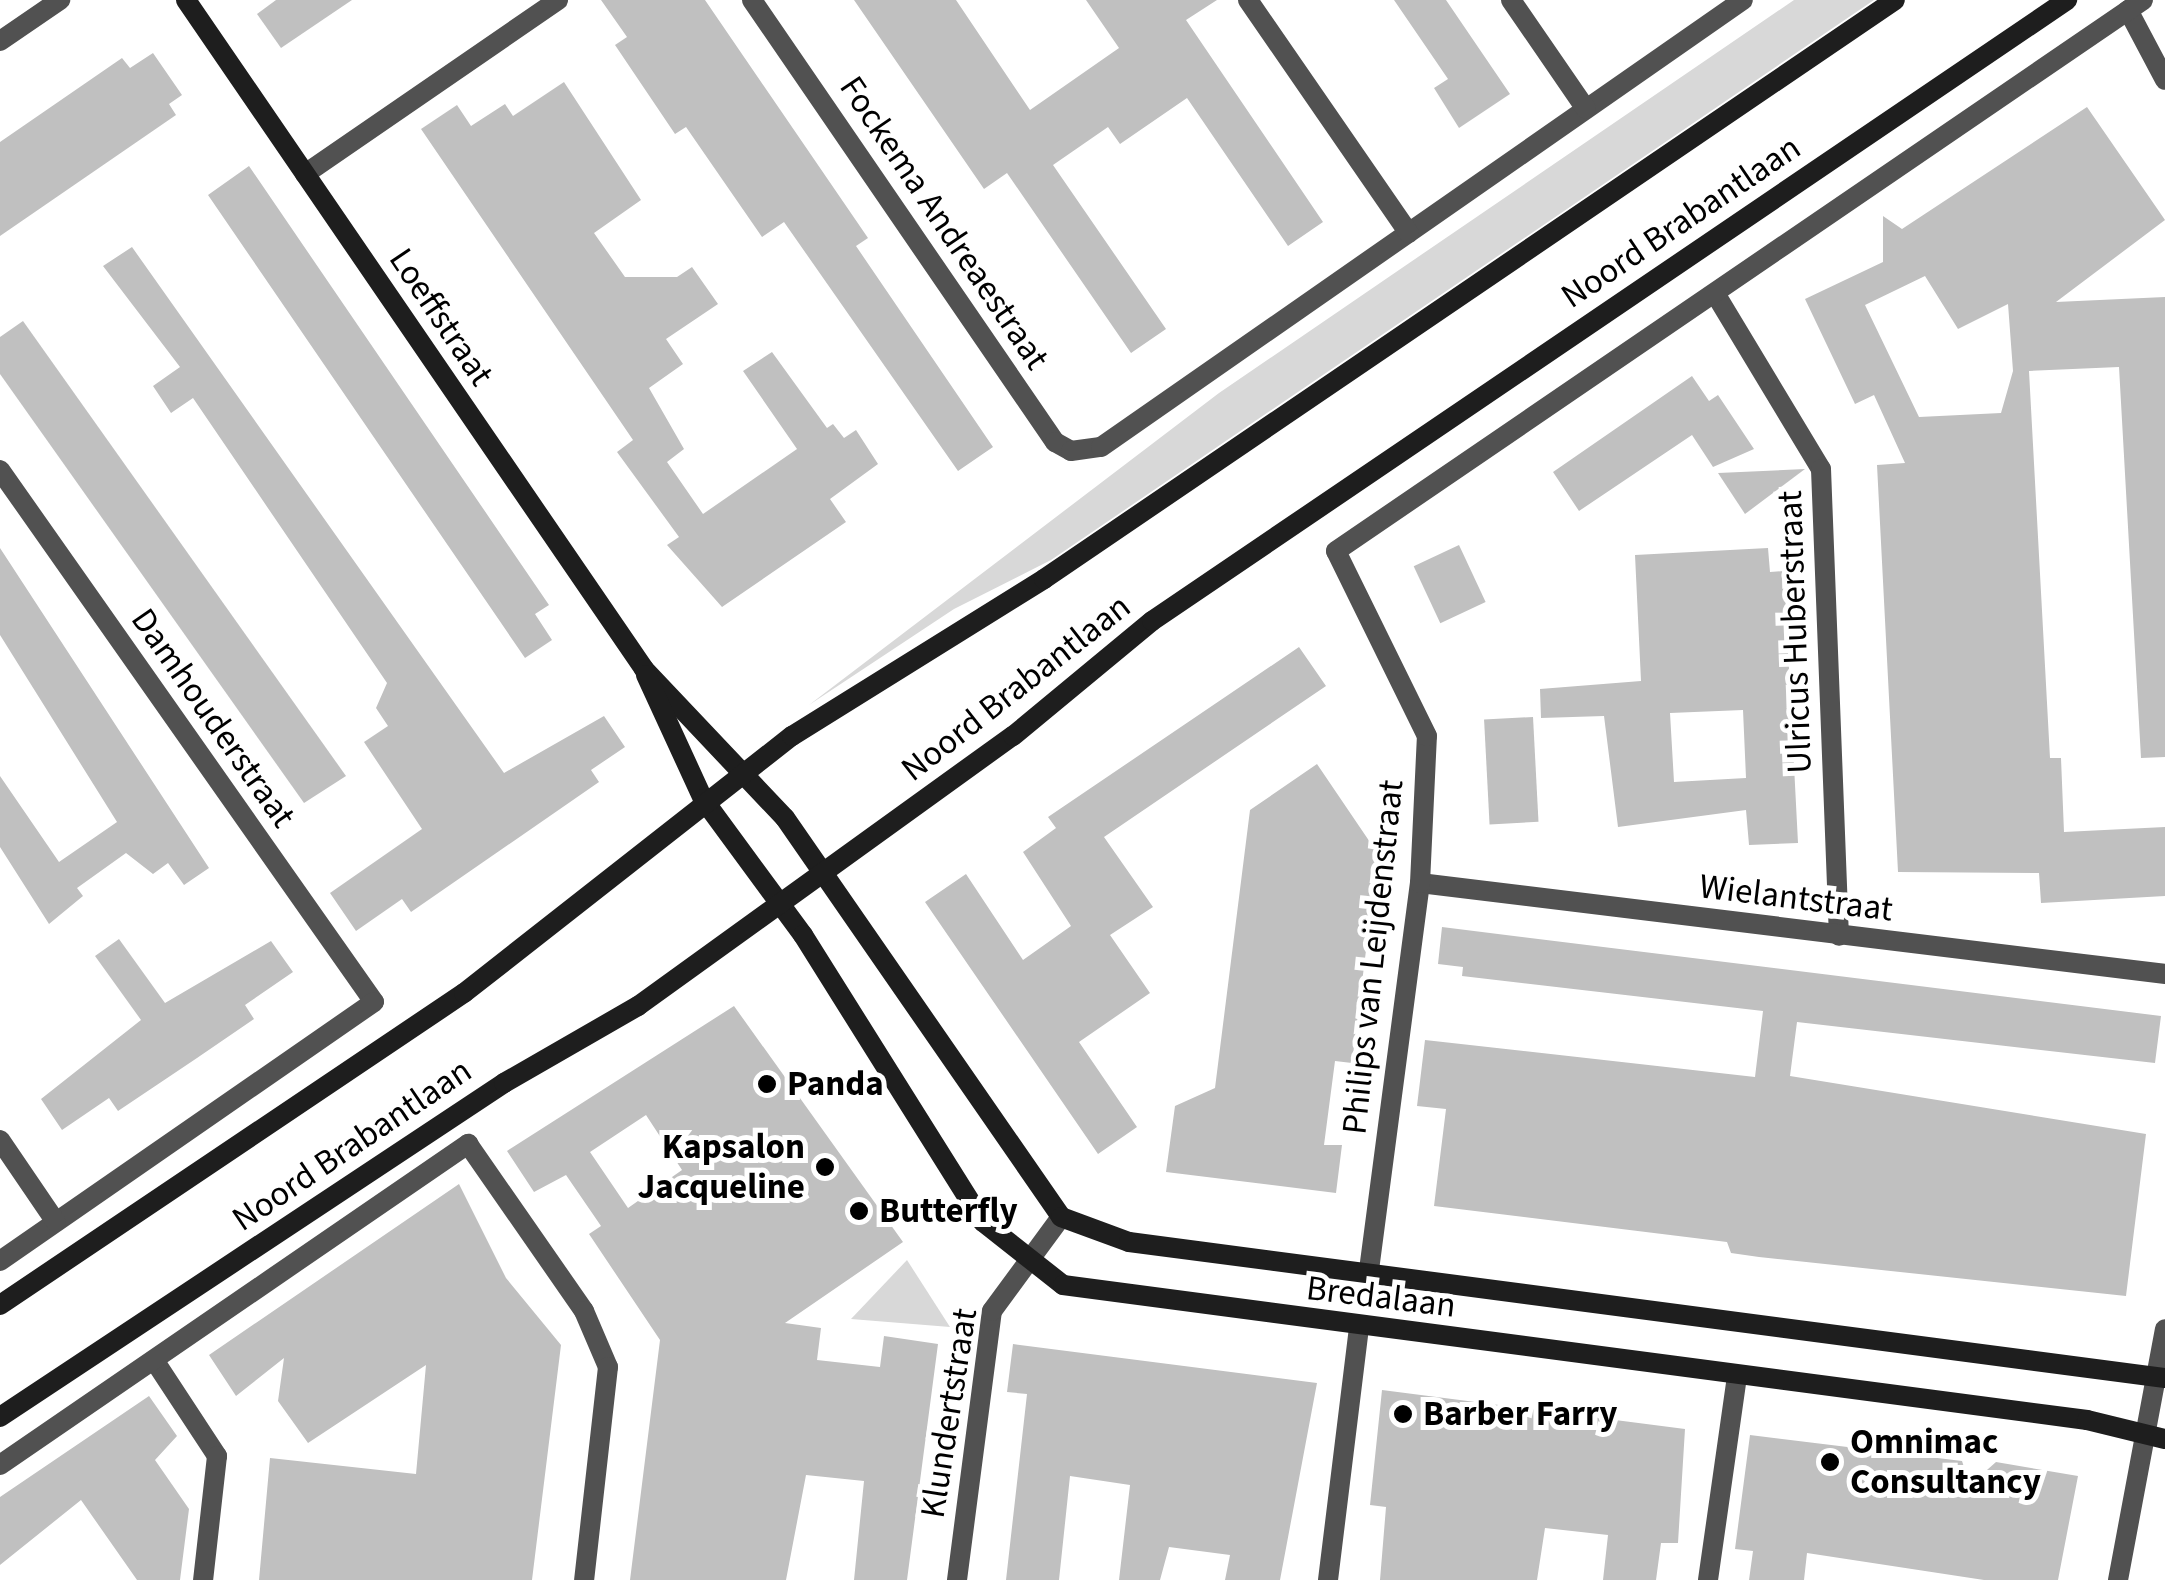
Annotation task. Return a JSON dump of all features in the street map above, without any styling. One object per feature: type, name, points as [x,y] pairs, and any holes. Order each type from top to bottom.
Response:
[{"type":"main road","name":"Loeffstraat","points":[[186,0],[644,668],[742,772],[826,875]]},
{"type":"main road","name":"Noord Brabantlaan","points":[[0,1305],[464,994],[742,772],[1044,579],[1895,0]]},
{"type":"main road","name":"Noord Brabantlaan","points":[[0,1417],[826,875],[1152,622],[2067,0]]},
{"type":"main road","name":"Loeffstraat","points":[[644,668],[704,800],[782,904]]},
{"type":"main road","points":[[826,875],[1061,1217]]},
{"type":"main road","name":"Bredalaan","points":[[782,904],[984,1222],[1025,1261],[1063,1285],[1111,1296],[1736,1375],[2155,1436]]},
{"type":"main road","name":"Bredalaan","points":[[1061,1217],[1128,1242],[1369,1270],[2162,1377]]},
{"type":"street","points":[[0,41],[60,0]]},
{"type":"street","points":[[304,174],[558,0]]},
{"type":"street","name":"Fockema Andreaestraat","points":[[752,0],[1055,442],[1101,447],[1408,233]]},
{"type":"street","points":[[1248,0],[1408,233],[1743,0]]},
{"type":"street","points":[[1511,0],[1586,109]]},
{"type":"street","points":[[1716,294],[2136,5],[2165,80]]},
{"type":"street","name":"Philips van Leijdenstraat","points":[[1369,1270],[1420,882],[1427,736],[1336,551],[1716,294]]},
{"type":"street","name":"Ulricus Huberstraat","points":[[1716,294],[1821,469],[1839,936]]},
{"type":"street","name":"Damhouderstraat","points":[[0,470],[374,1002],[56,1222]]},
{"type":"street","name":"Wielantstraat","points":[[1420,882],[2165,974]]},
{"type":"street","points":[[0,1140],[56,1222],[0,1261]]},
{"type":"street","name":"Noord Brabantlaan","points":[[0,1465],[468,1144],[584,1311],[608,1367],[584,1580]]},
{"type":"street","name":"Klundertstraat","points":[[957,1580],[992,1311],[1061,1217]]},
{"type":"street","points":[[1328,1580],[1358,1327]]},
{"type":"street","points":[[2118,1580],[2155,1436],[2165,1329]]},
{"type":"street","points":[[154,1360],[217,1456],[203,1580]]},
{"type":"street","points":[[1708,1580],[1736,1375]]},
{"type":"shaded area","points":[[1794,0],[1874,0],[1051,560],[954,609],[809,705],[1219,393]]},
{"type":"shaded area","points":[[907,1260],[950,1327],[851,1319]]},
{"type":"building","points":[[276,0],[352,0],[281,48],[257,14]]},
{"type":"building","points":[[601,0],[705,0],[868,238],[856,246],[993,447],[958,471],[784,222],[762,237],[686,127],[675,134],[615,45],[627,37]]},
{"type":"building","points":[[854,0],[956,0],[1030,110],[1119,48],[1086,0],[1217,0],[1186,20],[1323,222],[1288,246],[1187,98],[1120,144],[1108,127],[1053,165],[1166,329],[1131,353],[1007,173],[984,189]]},
{"type":"building","points":[[1394,0],[1446,0],[1510,94],[1459,128],[1434,88],[1448,79]]},
{"type":"building","points":[[153,53],[182,95],[169,104],[176,115],[0,236],[0,142],[122,58],[130,68]]},
{"type":"building","points":[[564,82],[641,200],[594,233],[625,277],[677,277],[692,267],[718,304],[666,339],[683,364],[649,388],[684,449],[667,462],[703,514],[797,449],[743,371],[772,352],[827,428],[833,424],[844,438],[856,430],[878,464],[830,499],[846,522],[722,607],[667,545],[679,537],[617,452],[633,440],[421,129],[457,105],[471,126],[505,104],[513,116]]},
{"type":"building","points":[[2087,107],[2165,220],[2056,302],[2165,297],[2165,757],[2141,758],[2119,367],[2029,371],[2050,758],[2061,758],[2064,832],[2165,827],[2165,896],[2041,903],[2039,873],[1898,872],[1877,465],[1905,463],[1874,395],[1855,404],[1805,299],[1883,262],[1883,216],[1902,229]],"holes":[[[1925,276],[1958,329],[2008,304],[2013,371],[2001,413],[1919,417],[1865,305]]]},
{"type":"building","points":[[249,166],[549,605],[535,614],[552,640],[525,658],[208,195]]},
{"type":"building","points":[[132,247],[504,773],[604,716],[625,747],[591,770],[599,782],[411,912],[402,899],[356,931],[330,893],[422,829],[364,742],[388,726],[376,708],[387,683],[193,398],[171,413],[153,386],[180,367],[103,266]]},
{"type":"building","points":[[23,321],[346,776],[304,803],[0,374],[0,337]]},
{"type":"building","points":[[1692,376],[1709,401],[1718,395],[1754,449],[1713,467],[1692,435],[1579,511],[1553,472]]},
{"type":"building","points":[[1805,469],[1745,514],[1718,473]]},
{"type":"building","points":[[1459,545],[1486,602],[1440,623],[1414,566]]},
{"type":"building","points":[[0,548],[209,868],[184,885],[168,863],[153,874],[126,853],[77,888],[83,896],[49,924],[0,847],[0,776],[59,862],[117,822],[0,635]]},
{"type":"building","points":[[1768,548],[1770,572],[1784,571],[1798,843],[1749,845],[1746,810],[1618,827],[1604,716],[1541,718],[1540,689],[1641,681],[1635,555]],"holes":[[[1743,710],[1746,778],[1674,782],[1670,713]]]},
{"type":"building","points":[[1299,647],[1326,686],[1104,837],[1153,907],[1110,935],[1150,993],[1079,1042],[1137,1127],[1098,1154],[925,902],[966,874],[1023,960],[1071,926],[1023,852],[1056,828],[1048,817]]},
{"type":"building","points":[[1533,717],[1538,822],[1490,824],[1484,720]]},
{"type":"building","points":[[1317,764],[1378,854],[1352,1063],[1335,1061],[1324,1145],[1342,1145],[1336,1193],[1166,1172],[1175,1106],[1215,1088],[1250,810]]},
{"type":"building","points":[[1442,927],[2161,1016],[2155,1063],[1797,1022],[1790,1076],[2146,1134],[2126,1296],[1759,1257],[1731,1253],[1727,1242],[1434,1206],[1446,1109],[1417,1106],[1425,1040],[1755,1077],[1763,1011],[1462,976],[1463,967],[1438,964]]},
{"type":"building","points":[[119,939],[165,1003],[271,941],[293,972],[245,1005],[254,1019],[197,1058],[118,1111],[109,1098],[62,1130],[41,1099],[141,1020],[95,956]]},
{"type":"building","points":[[734,1006],[903,1242],[785,1323],[821,1328],[817,1360],[880,1367],[884,1336],[938,1344],[907,1580],[854,1580],[864,1481],[806,1475],[786,1580],[630,1580],[660,1340],[589,1234],[601,1226],[566,1175],[534,1192],[507,1151]],"holes":[[[646,1115],[682,1170],[628,1208],[590,1152]]]},
{"type":"building","points":[[459,1184],[506,1278],[561,1345],[532,1580],[259,1580],[270,1458],[416,1474],[426,1365],[308,1443],[278,1401],[284,1358],[236,1396],[209,1355]]},
{"type":"building","points":[[1013,1344],[1317,1383],[1280,1580],[1225,1580],[1230,1555],[1169,1547],[1160,1580],[1119,1580],[1130,1485],[1070,1476],[1059,1580],[1006,1580],[1027,1394],[1007,1392]]},
{"type":"building","points":[[1382,1390],[1685,1429],[1678,1543],[1661,1543],[1656,1580],[1603,1580],[1608,1535],[1545,1528],[1537,1580],[1380,1580],[1386,1507],[1370,1505]]},
{"type":"building","points":[[149,1396],[177,1436],[155,1460],[189,1509],[180,1580],[137,1580],[81,1500],[0,1565],[0,1497]]},
{"type":"building","points":[[1750,1435],[1962,1461],[1970,1485],[1996,1462],[2078,1476],[2058,1580],[1984,1580],[1807,1553],[1804,1580],[1749,1580],[1753,1551],[1735,1549]]},
{"type":"place","name":"Panda","points":[[767,1084]]},
{"type":"place","name":"Kapsalon Jacqueline","points":[[825,1167]]},
{"type":"place","name":"Butterfly","points":[[859,1211]]},
{"type":"place","name":"Barber Farry","points":[[1403,1414]]},
{"type":"place","name":"Omnimac Consultancy","points":[[1830,1462]]}]
